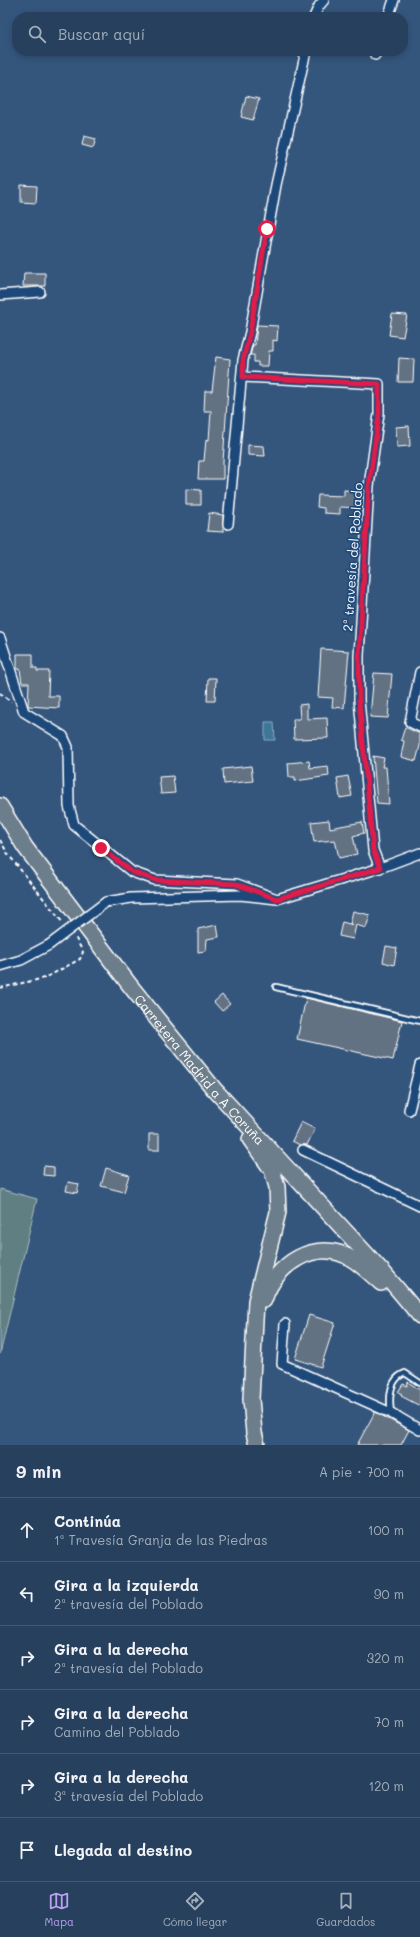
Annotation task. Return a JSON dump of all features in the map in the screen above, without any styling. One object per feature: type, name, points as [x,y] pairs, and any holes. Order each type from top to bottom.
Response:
[{"type":"highway","name":"Carretera Madrid a A Coruña","points":[[0,806],[34,860],[132,988],[214,1090],[372,1261],[420,1316]]},
{"type":"highway","points":[[214,1090],[272,1170],[277,1187],[278,1212],[256,1301],[253,1339],[251,1399],[254,1433],[257,1445]]},
{"type":"highway","points":[[253,1339],[268,1288],[279,1272],[290,1261],[304,1255],[320,1252],[334,1252],[352,1258],[376,1278],[420,1320]]},
{"type":"street","points":[[316,12],[318,6],[324,0]]},
{"type":"street","points":[[390,12],[394,0]]},
{"type":"street","points":[[228,524],[243,377],[243,360],[250,332],[271,207],[305,56]]},
{"type":"street","points":[[0,295],[40,292]]},
{"type":"street","name":"2ª travesía del Poblado","points":[[243,377],[379,384],[379,414],[369,486],[359,656],[359,700],[373,850],[380,868]]},
{"type":"street","points":[[0,638],[24,712],[63,736],[68,747],[69,806],[74,825],[132,872],[155,880],[236,884],[277,899]]},
{"type":"street","points":[[420,672],[410,722],[420,727]]},
{"type":"street","points":[[0,966],[21,960],[49,945],[106,902],[131,898],[240,895],[277,899],[380,868],[420,854]]},
{"type":"street","points":[[410,1110],[420,1065]]},
{"type":"street","points":[[303,1150],[420,1206]]},
{"type":"street","points":[[285,1324],[282,1364],[391,1413],[420,1430]]},
{"type":"lane","points":[[276,987],[420,1021]]},
{"type":"lane","points":[[391,1413],[390,1390],[400,1375],[405,1373],[420,1383]]},
{"type":"path","points":[[0,840],[16,864],[64,924]]},
{"type":"path","points":[[0,988],[45,978],[80,959],[83,952],[73,935]]},
{"type":"green space","points":[[0,1189],[37,1199],[0,1354]]},
{"type":"water","points":[[265,722],[274,722],[275,740],[265,740]]},
{"type":"building","points":[[246,96],[259,99],[253,120],[241,117]]},
{"type":"building","points":[[84,136],[96,139],[93,148],[82,145]]},
{"type":"building","points":[[21,185],[37,186],[36,203],[21,202]]},
{"type":"building","points":[[24,273],[45,273],[45,286],[23,286]]},
{"type":"building","points":[[392,314],[407,315],[403,337],[389,335]]},
{"type":"building","points":[[257,325],[278,326],[277,341],[273,340],[273,351],[269,351],[268,366],[258,366],[258,362],[254,362],[254,355],[250,355],[253,345],[255,345]]},
{"type":"building","points":[[216,357],[230,359],[223,479],[198,479],[199,461],[204,461],[206,439],[209,440],[211,411],[204,411],[205,391],[212,391]]},
{"type":"building","points":[[399,358],[414,359],[413,382],[398,382]]},
{"type":"building","points":[[409,426],[410,446],[397,447],[396,427]]},
{"type":"building","points":[[248,445],[264,446],[265,456],[248,455]]},
{"type":"building","points":[[186,489],[201,490],[201,505],[186,505]]},
{"type":"building","points":[[344,490],[361,491],[362,496],[360,508],[340,507],[340,514],[324,513],[324,508],[317,507],[318,495],[344,496]]},
{"type":"building","points":[[209,513],[223,515],[223,532],[207,531]]},
{"type":"building","points":[[321,649],[349,651],[344,708],[332,707],[333,698],[318,697]]},
{"type":"building","points":[[17,654],[33,654],[33,668],[37,668],[37,671],[49,671],[48,696],[59,696],[59,708],[28,706],[29,683],[22,683],[20,669],[17,669]]},
{"type":"building","points":[[374,673],[392,674],[388,718],[370,717]]},
{"type":"building","points":[[208,678],[216,678],[215,701],[207,701]]},
{"type":"building","points":[[307,704],[307,719],[327,718],[328,738],[294,739],[293,719],[300,719],[299,705]]},
{"type":"building","points":[[405,727],[420,734],[420,746],[416,761],[401,757],[404,741],[401,740]]},
{"type":"building","points":[[373,756],[384,758],[382,767],[386,767],[389,804],[377,803]]},
{"type":"building","points":[[309,761],[310,768],[328,766],[329,776],[295,781],[295,777],[289,777],[288,763]]},
{"type":"building","points":[[251,766],[253,781],[224,784],[223,769]]},
{"type":"building","points":[[173,776],[175,793],[161,794],[159,777]]},
{"type":"building","points":[[348,776],[352,796],[340,798],[337,778]]},
{"type":"building","points":[[329,820],[330,828],[362,822],[364,833],[353,836],[357,854],[339,858],[335,840],[314,842],[311,822]]},
{"type":"building","points":[[353,911],[370,915],[366,928],[356,925],[353,939],[339,936],[342,922],[353,925],[350,924]]},
{"type":"building","points":[[217,925],[219,937],[207,939],[206,951],[198,952],[198,929]]},
{"type":"building","points":[[386,946],[397,948],[394,965],[383,962]]},
{"type":"building","points":[[222,995],[230,1004],[222,1011],[214,1002]]},
{"type":"building","points":[[306,998],[402,1021],[393,1060],[297,1039]]},
{"type":"building","points":[[301,1122],[315,1129],[307,1145],[300,1145],[292,1141]]},
{"type":"building","points":[[149,1134],[159,1134],[159,1150],[149,1150]]},
{"type":"building","points":[[44,1166],[54,1167],[54,1176],[43,1175]]},
{"type":"building","points":[[106,1168],[129,1175],[124,1192],[101,1186]]},
{"type":"building","points":[[68,1182],[79,1184],[77,1193],[66,1191]]},
{"type":"building","points":[[309,1315],[335,1323],[321,1367],[295,1359]]},
{"type":"building","points":[[408,1382],[420,1390],[420,1406],[401,1396],[402,1394],[398,1392],[403,1384],[407,1386]]},
{"type":"building","points":[[375,1412],[409,1430],[401,1445],[357,1445]]},
{"type":"route","points":[[101,848],[132,872],[155,880],[236,884],[277,899],[380,868],[373,850],[359,700],[359,656],[369,486],[379,414],[379,384],[243,377],[243,360],[250,332],[267,229]]}]
